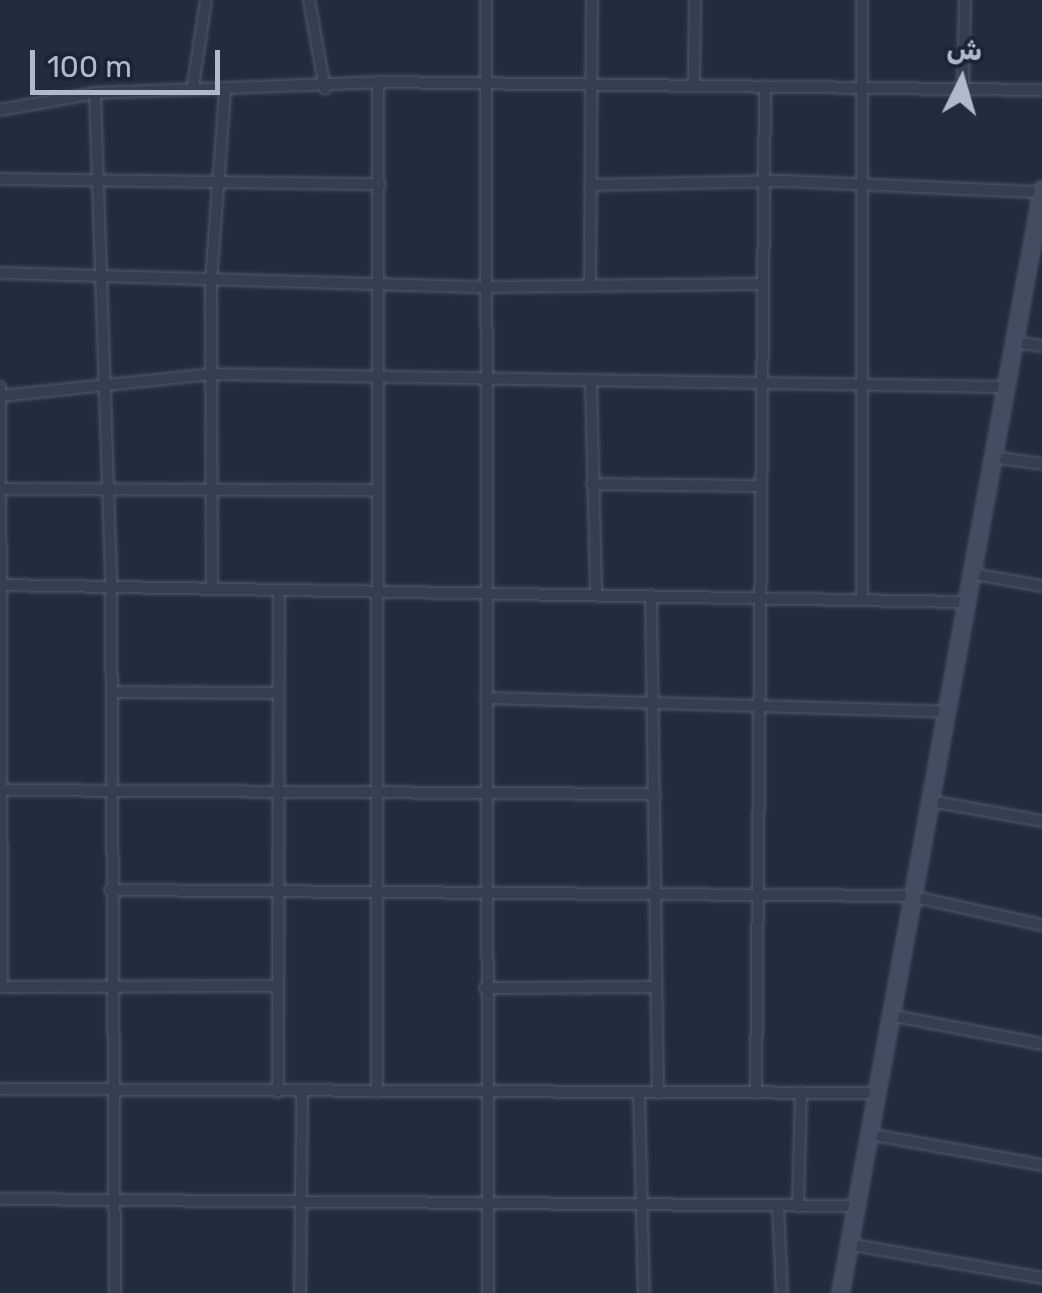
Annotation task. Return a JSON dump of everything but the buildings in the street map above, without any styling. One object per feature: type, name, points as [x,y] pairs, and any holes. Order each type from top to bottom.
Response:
[{"type":"street","points":[[193,86],[206,0]]},
{"type":"street","points":[[309,0],[325,89]]},
{"type":"street","points":[[486,0],[490,85],[481,378],[488,1293]]},
{"type":"street","points":[[590,282],[592,0]]},
{"type":"street","points":[[694,84],[695,0]]},
{"type":"street","points":[[862,0],[862,598]]},
{"type":"street","points":[[963,88],[965,0]]},
{"type":"street","points":[[378,82],[382,283],[375,490],[382,590],[376,794],[378,1092]]},
{"type":"street","points":[[0,110],[95,93],[193,86],[225,93],[325,89],[378,82],[862,84],[1042,90]]},
{"type":"street","points":[[756,1093],[756,486],[764,86]]},
{"type":"street","points":[[95,93],[97,276],[111,584],[115,1293]]},
{"type":"street","points":[[212,585],[211,282],[225,93]]},
{"type":"street","points":[[0,179],[380,184]]},
{"type":"street","points":[[590,185],[1042,190],[840,1293]]},
{"type":"street","points":[[0,273],[484,287],[590,282],[758,284]]},
{"type":"street","points":[[1014,342],[1042,346]]},
{"type":"street","points":[[1,396],[104,380],[212,374],[1005,387]]},
{"type":"street","points":[[591,382],[596,594]]},
{"type":"street","points":[[0,386],[4,490],[1,987],[276,986]]},
{"type":"street","points":[[993,458],[1042,464]]},
{"type":"street","points":[[592,484],[756,486]]},
{"type":"street","points":[[4,490],[108,485],[375,490]]},
{"type":"street","points":[[973,574],[1042,586]]},
{"type":"street","points":[[3,585],[758,594],[968,602]]},
{"type":"street","points":[[278,1092],[279,590]]},
{"type":"street","points":[[652,595],[658,1092]]},
{"type":"street","points":[[112,692],[276,693]]},
{"type":"street","points":[[486,698],[758,701],[946,712]]},
{"type":"street","points":[[2,790],[656,794]]},
{"type":"street","points":[[930,801],[1042,821]]},
{"type":"street","points":[[110,890],[910,896],[1042,925]]},
{"type":"street","points":[[485,988],[656,987]]},
{"type":"street","points":[[888,1015],[1042,1044]]},
{"type":"street","points":[[0,1089],[875,1093]]},
{"type":"street","points":[[300,1293],[302,1092]]},
{"type":"street","points":[[798,1206],[800,1092]]},
{"type":"street","points":[[639,1093],[644,1293]]},
{"type":"street","points":[[868,1134],[1042,1166]]},
{"type":"street","points":[[0,1199],[301,1205],[854,1206]]},
{"type":"street","points":[[778,1206],[782,1293]]},
{"type":"street","points":[[848,1244],[1042,1278]]}]
